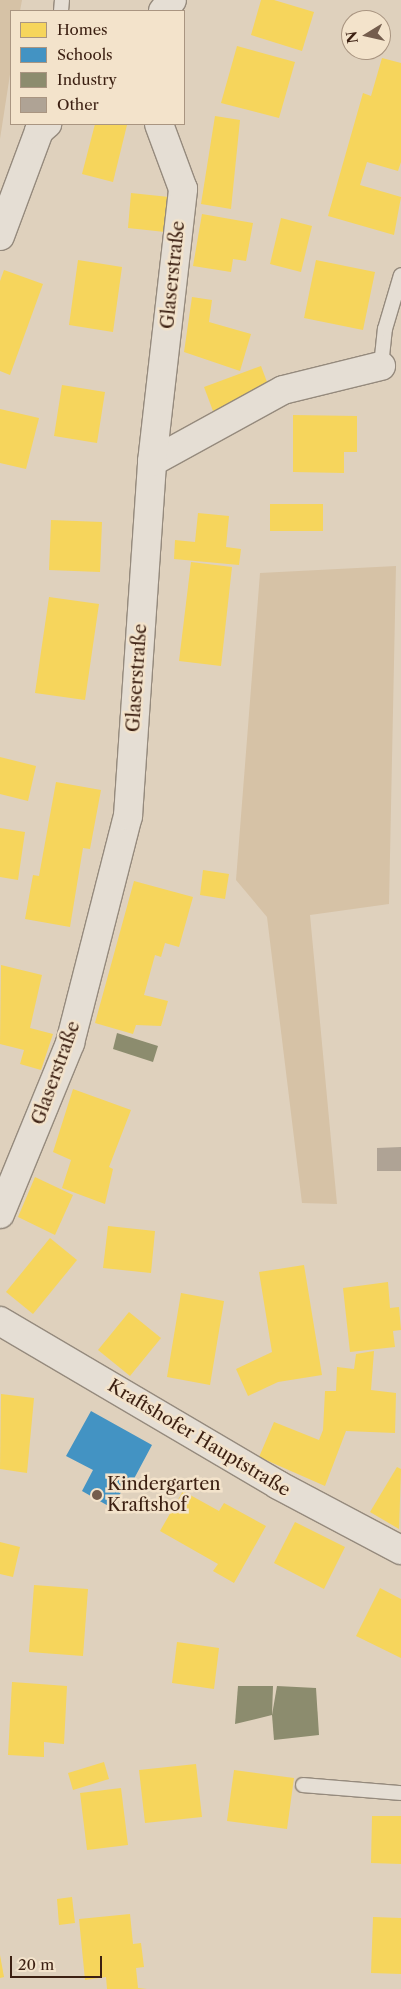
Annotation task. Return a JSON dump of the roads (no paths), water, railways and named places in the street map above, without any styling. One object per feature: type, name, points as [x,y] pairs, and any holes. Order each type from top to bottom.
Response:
[{"type":"street","name":"Glaserstraße","points":[[0,1214],[70,1043],[128,816],[152,462],[182,189],[161,125]]},
{"type":"street","points":[[0,236],[42,126]]},
{"type":"street","points":[[152,462],[283,390],[381,366]]},
{"type":"street","name":"Kraftshofer Hauptstraße","points":[[0,1321],[278,1485],[401,1550]]},
{"type":"lane","points":[[381,366],[386,329],[401,275]]},
{"type":"lane","points":[[303,1786],[401,1793]]},
{"type":"place","name":"Kindergarten Kraftshof","points":[[97,1495]]}]
